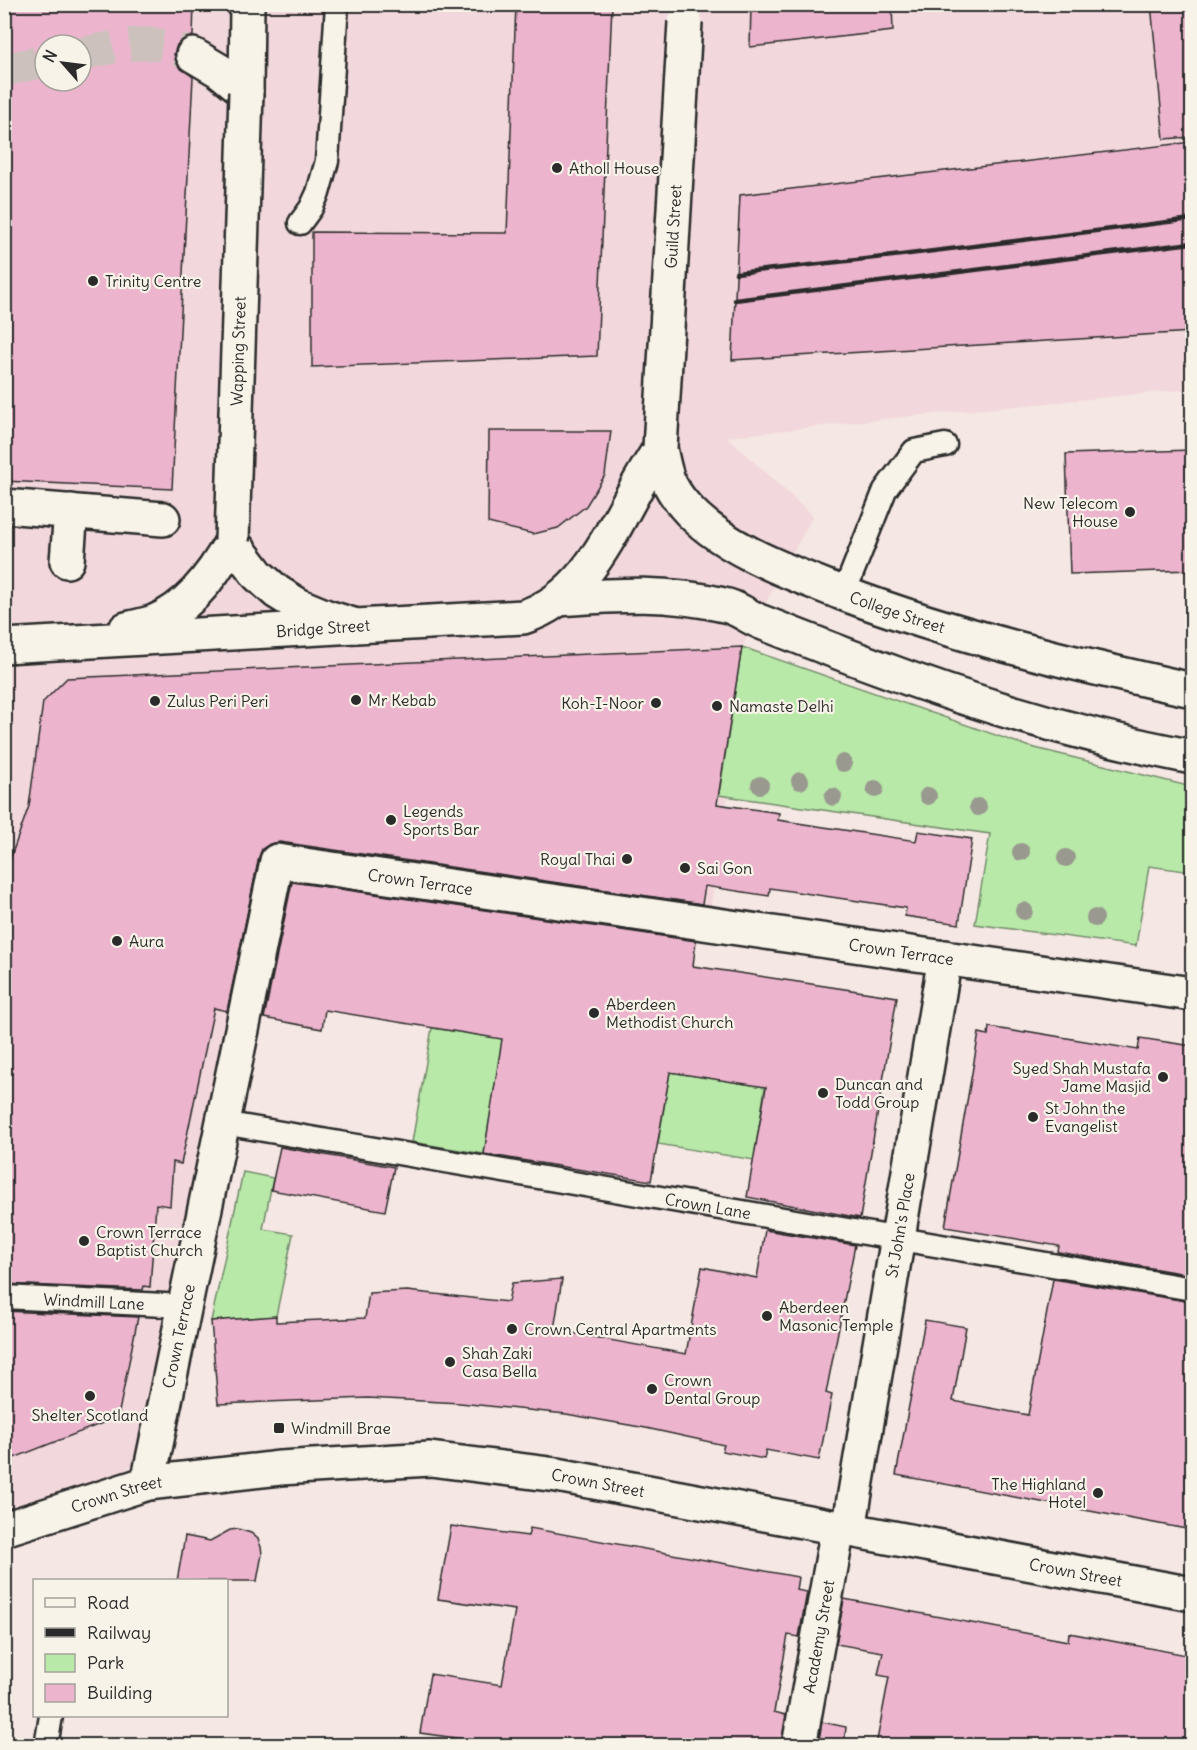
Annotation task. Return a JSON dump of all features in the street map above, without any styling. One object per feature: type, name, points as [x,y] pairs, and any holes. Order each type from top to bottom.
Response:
[{"type":"street","name":"Wapping Street","points":[[232,541],[247,4]]},
{"type":"street","name":"Guild Street","points":[[660,448],[686,13]]},
{"type":"street","points":[[193,55],[220,71],[246,92]]},
{"type":"street","name":"College Street","points":[[660,448],[667,481],[685,506],[705,525],[742,550],[803,578],[961,634],[1192,690]]},
{"type":"street","name":"Bridge Street","points":[[4,646],[523,617],[539,612],[558,600],[591,566],[616,527],[660,448]]},
{"type":"street","points":[[4,506],[163,519]]},
{"type":"street","points":[[67,561],[71,512]]},
{"type":"street","points":[[232,541],[258,575],[277,592],[298,605],[356,626]]},
{"type":"street","name":"Bridge Street","points":[[84,642],[155,621],[173,610],[209,577],[232,541]]},
{"type":"street","name":"Bridge Street","points":[[558,600],[668,594],[727,605],[757,621],[877,667],[1043,723],[1192,757]]},
{"type":"street","name":"Crown Terrace","points":[[148,1482],[277,861],[1192,994]]},
{"type":"street","name":"St John's Place","points":[[844,1528],[898,1239],[945,957]]},
{"type":"street","name":"Crown Street","points":[[4,1529],[148,1482],[280,1468],[430,1459],[557,1475],[1192,1594]]},
{"type":"street","name":"Academy Street","points":[[799,1746],[844,1528]]},
{"type":"lane","points":[[300,223],[318,193],[327,161],[337,4]]},
{"type":"lane","points":[[844,593],[885,490],[891,481],[914,452],[945,445]]},
{"type":"lane","name":"Crown Lane","points":[[223,1123],[1192,1289]]},
{"type":"lane","name":"Windmill Lane","points":[[4,1297],[184,1306]]},
{"type":"lane","points":[[46,1746],[51,1717]]},
{"type":"shaded area","points":[[4,5],[1192,5],[1192,389],[892,418],[727,437],[813,516],[742,647],[719,795],[728,796],[708,923],[277,861],[148,1483],[4,1529]]},
{"type":"green space","points":[[742,647],[1027,746],[1192,787],[1192,872],[1149,866],[1136,946],[975,924],[990,834],[719,795]]},
{"type":"green space","points":[[432,1028],[503,1039],[484,1154],[412,1142]]},
{"type":"green space","points":[[670,1072],[765,1087],[754,1160],[658,1144]]},
{"type":"green space","points":[[243,1172],[273,1178],[263,1229],[293,1234],[276,1316],[211,1321]]},
{"type":"building","name":"Trinity Centre","points":[[4,4],[194,4],[193,36],[183,39],[177,45],[174,54],[177,65],[193,77],[172,489],[4,481]]},
{"type":"building","name":"Atholl House","points":[[516,4],[612,4],[597,356],[312,367],[312,232],[507,233]]},
{"type":"building","points":[[751,4],[892,4],[893,31],[750,47]]},
{"type":"building","points":[[1151,4],[1192,4],[1192,137],[1164,139]]},
{"type":"building","points":[[1192,142],[1192,332],[732,360],[740,195]]},
{"type":"building","points":[[489,431],[611,431],[605,475],[586,506],[558,528],[533,534],[488,523]]},
{"type":"building","name":"New Telecom House","points":[[1192,450],[1192,570],[1070,574],[1066,454]]},
{"type":"building","points":[[742,647],[717,804],[779,813],[778,820],[916,841],[918,831],[972,839],[959,924],[905,916],[906,908],[770,888],[769,896],[705,886],[702,904],[280,842],[270,844],[262,849],[259,857],[227,1011],[214,1008],[181,1164],[173,1162],[170,1206],[156,1204],[150,1287],[144,1286],[143,1290],[4,1284],[4,876],[29,806],[43,702],[67,678]]},
{"type":"building","points":[[292,882],[696,941],[693,966],[897,997],[860,1218],[747,1197],[766,1087],[670,1072],[651,1181],[484,1154],[502,1039],[325,1010],[322,1029],[264,1018]]},
{"type":"building","points":[[989,1027],[1138,1050],[1140,1038],[1192,1046],[1192,1275],[1058,1252],[1059,1246],[945,1227],[979,1033],[988,1035]]},
{"type":"building","points":[[280,1147],[394,1167],[385,1211],[271,1190]]},
{"type":"building","points":[[765,1230],[855,1245],[826,1393],[832,1395],[819,1460],[766,1450],[764,1459],[722,1451],[724,1445],[646,1428],[566,1414],[460,1403],[368,1398],[218,1404],[211,1321],[276,1316],[276,1322],[365,1318],[369,1293],[407,1291],[508,1302],[512,1283],[562,1279],[554,1330],[686,1354],[702,1267],[757,1278]]},
{"type":"building","points":[[1053,1279],[1192,1302],[1192,1530],[896,1475],[925,1320],[966,1327],[953,1401],[1028,1415]]},
{"type":"building","points":[[4,1311],[138,1317],[118,1417],[4,1462]]},
{"type":"building","points":[[451,1526],[528,1536],[530,1528],[798,1577],[796,1590],[807,1592],[799,1637],[788,1635],[774,1712],[786,1715],[781,1746],[485,1746],[485,1742],[420,1733],[430,1674],[502,1685],[515,1610],[438,1599]]},
{"type":"building","points":[[238,1529],[251,1533],[258,1539],[262,1554],[257,1581],[177,1579],[185,1536],[210,1541],[230,1530]]},
{"type":"building","points":[[844,1599],[1068,1641],[1069,1633],[1192,1656],[1192,1746],[876,1746],[889,1677],[878,1675],[883,1652],[836,1644]]},
{"type":"building","points":[[822,1722],[846,1727],[844,1746],[818,1746]]},
{"type":"tunnel","points":[[93,51],[124,45],[150,44],[178,49],[193,55]]},
{"type":"tunnel","points":[[4,70],[33,64]]},
{"type":"railway","points":[[736,273],[1192,219]]},
{"type":"railway","points":[[735,300],[1192,243]]},
{"type":"place","name":"Atholl House","points":[[557,168]]},
{"type":"place","name":"Trinity Centre","points":[[93,281]]},
{"type":"place","name":"New Telecom House","points":[[1130,512]]},
{"type":"place","name":"Mr Kebab","points":[[356,700]]},
{"type":"place","name":"Zulus Peri Peri","points":[[155,701]]},
{"type":"place","name":"Koh-I-Noor","points":[[656,703]]},
{"type":"place","name":"Namaste Delhi","points":[[717,706]]},
{"type":"place","name":"Legends Sports Bar","points":[[391,820]]},
{"type":"place","name":"Royal Thai","points":[[627,859]]},
{"type":"place","name":"Sai Gon","points":[[685,868]]},
{"type":"place","name":"Aura","points":[[117,941]]},
{"type":"place","name":"Aberdeen Methodist Church","points":[[594,1013]]},
{"type":"place","name":"Syed Shah Mustafa Jame Masjid","points":[[1163,1077]]},
{"type":"place","name":"Duncan and Todd Group","points":[[823,1093]]},
{"type":"place","name":"St John the Evangelist","points":[[1033,1117]]},
{"type":"place","name":"Crown Terrace Baptist Church","points":[[84,1241]]},
{"type":"place","name":"Aberdeen Masonic Temple","points":[[767,1316]]},
{"type":"place","name":"Crown Central Apartments","points":[[512,1329]]},
{"type":"place","name":"Shah Zaki Casa Bella","points":[[450,1362]]},
{"type":"place","name":"Crown Dental Group","points":[[652,1389]]},
{"type":"place","name":"Shelter Scotland","points":[[90,1396]]},
{"type":"place","name":"Windmill Brae","points":[[279,1428]]},
{"type":"place","name":"The Highland Hotel","points":[[1098,1493]]}]
